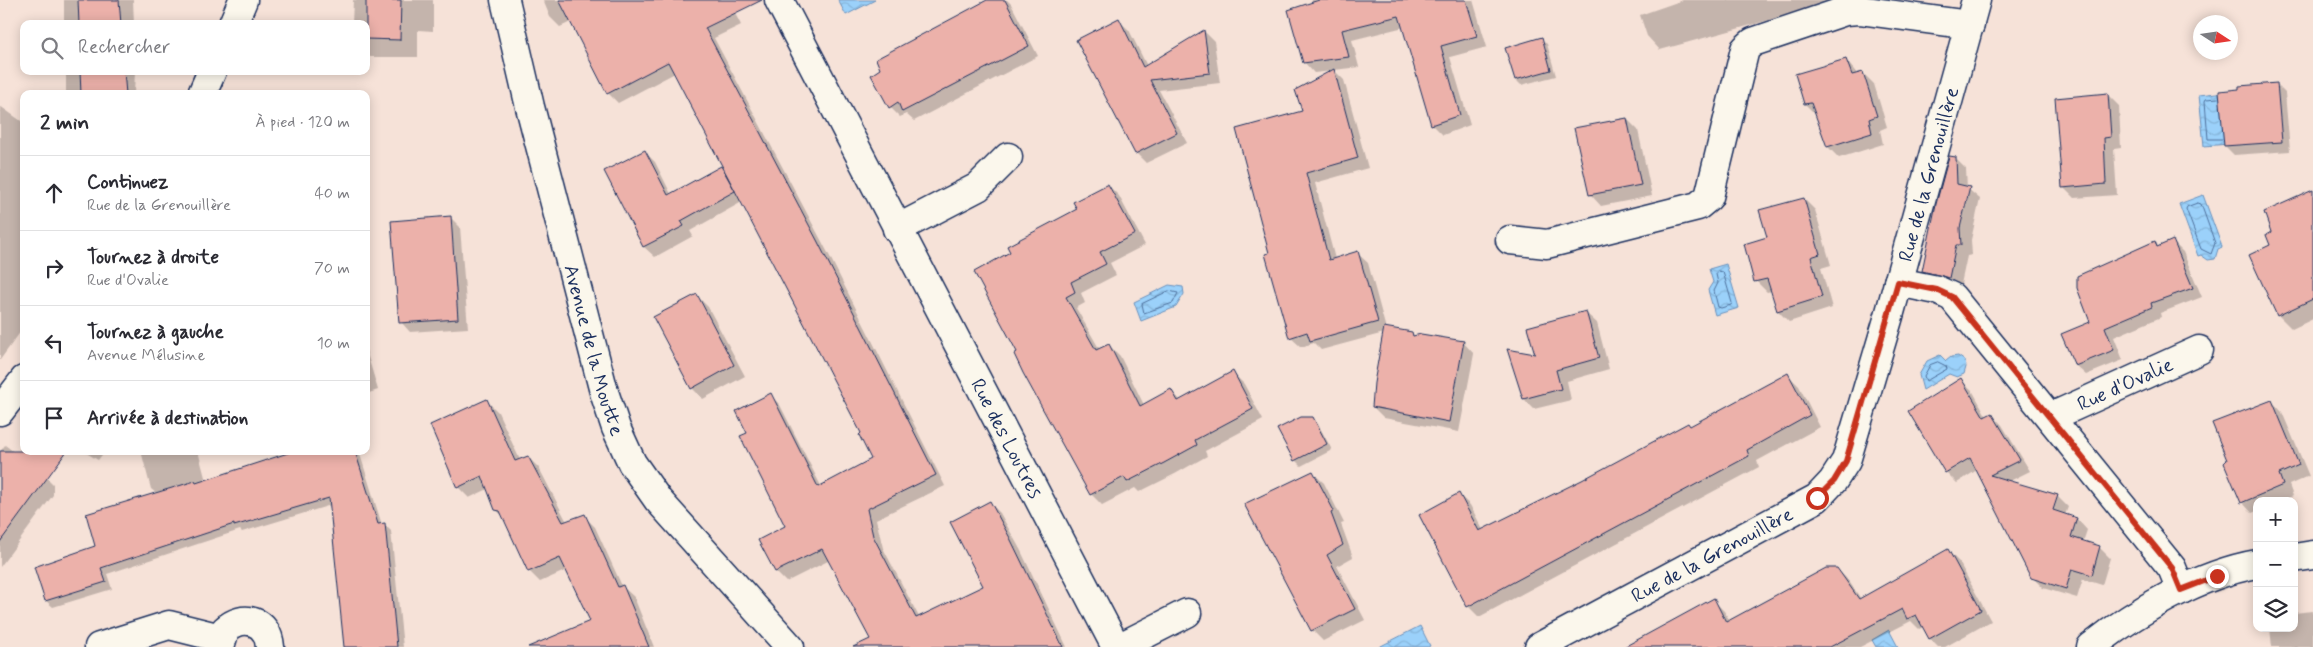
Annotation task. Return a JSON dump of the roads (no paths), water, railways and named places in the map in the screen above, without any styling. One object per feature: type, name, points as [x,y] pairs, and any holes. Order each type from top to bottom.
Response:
[{"type":"street","points":[[235,20],[243,0]]},
{"type":"street","name":"Avenue de la Moutte","points":[[505,0],[530,107],[604,392],[616,428],[632,463],[658,500],[790,647]]},
{"type":"street","name":"Rue des Loutres","points":[[779,0],[897,230],[1116,647]]},
{"type":"street","points":[[1510,240],[1547,244],[1698,206],[1709,197],[1745,49],[1753,42],[1845,11],[1973,13]]},
{"type":"street","name":"Rue de la Grenouillère","points":[[1539,647],[1817,498],[1846,461],[1973,13]]},
{"type":"street","points":[[204,90],[210,75]]},
{"type":"street","points":[[897,230],[978,187],[1008,157]]},
{"type":"street","name":"Rue d'Ovalie","points":[[1898,282],[1937,290],[1952,297],[2172,568],[2181,590]]},
{"type":"street","name":"Rue d'Ovalie","points":[[2051,417],[2199,350]]},
{"type":"street","points":[[0,411],[20,385]]},
{"type":"street","points":[[2298,557],[2313,555]]},
{"type":"street","points":[[2091,647],[2121,624],[2181,590],[2240,567],[2253,565]]},
{"type":"street","points":[[1120,647],[1186,613]]},
{"type":"street","points":[[99,647],[169,625],[221,642],[225,630],[238,621],[254,622],[265,631],[269,638],[270,647]]},
{"type":"water","points":[[838,0],[875,0],[846,15]]},
{"type":"water","points":[[2225,92],[2229,144],[2204,146],[2199,95]]},
{"type":"water","points":[[2203,195],[2222,247],[2218,249],[2215,259],[2208,260],[2201,255],[2198,256],[2179,204]]},
{"type":"water","points":[[1726,264],[1739,308],[1715,315],[1708,290],[1713,282],[1709,269]]},
{"type":"water","points":[[1169,285],[1183,287],[1184,294],[1176,307],[1141,321],[1134,302]]},
{"type":"water","points":[[1940,355],[1946,361],[1951,357],[1958,356],[1965,361],[1964,374],[1957,377],[1949,374],[1923,390],[1919,375],[1927,361]]},
{"type":"water","points":[[1420,626],[1430,646],[1379,647]]},
{"type":"water","points":[[1889,630],[1898,647],[1876,647],[1872,640]]}]
